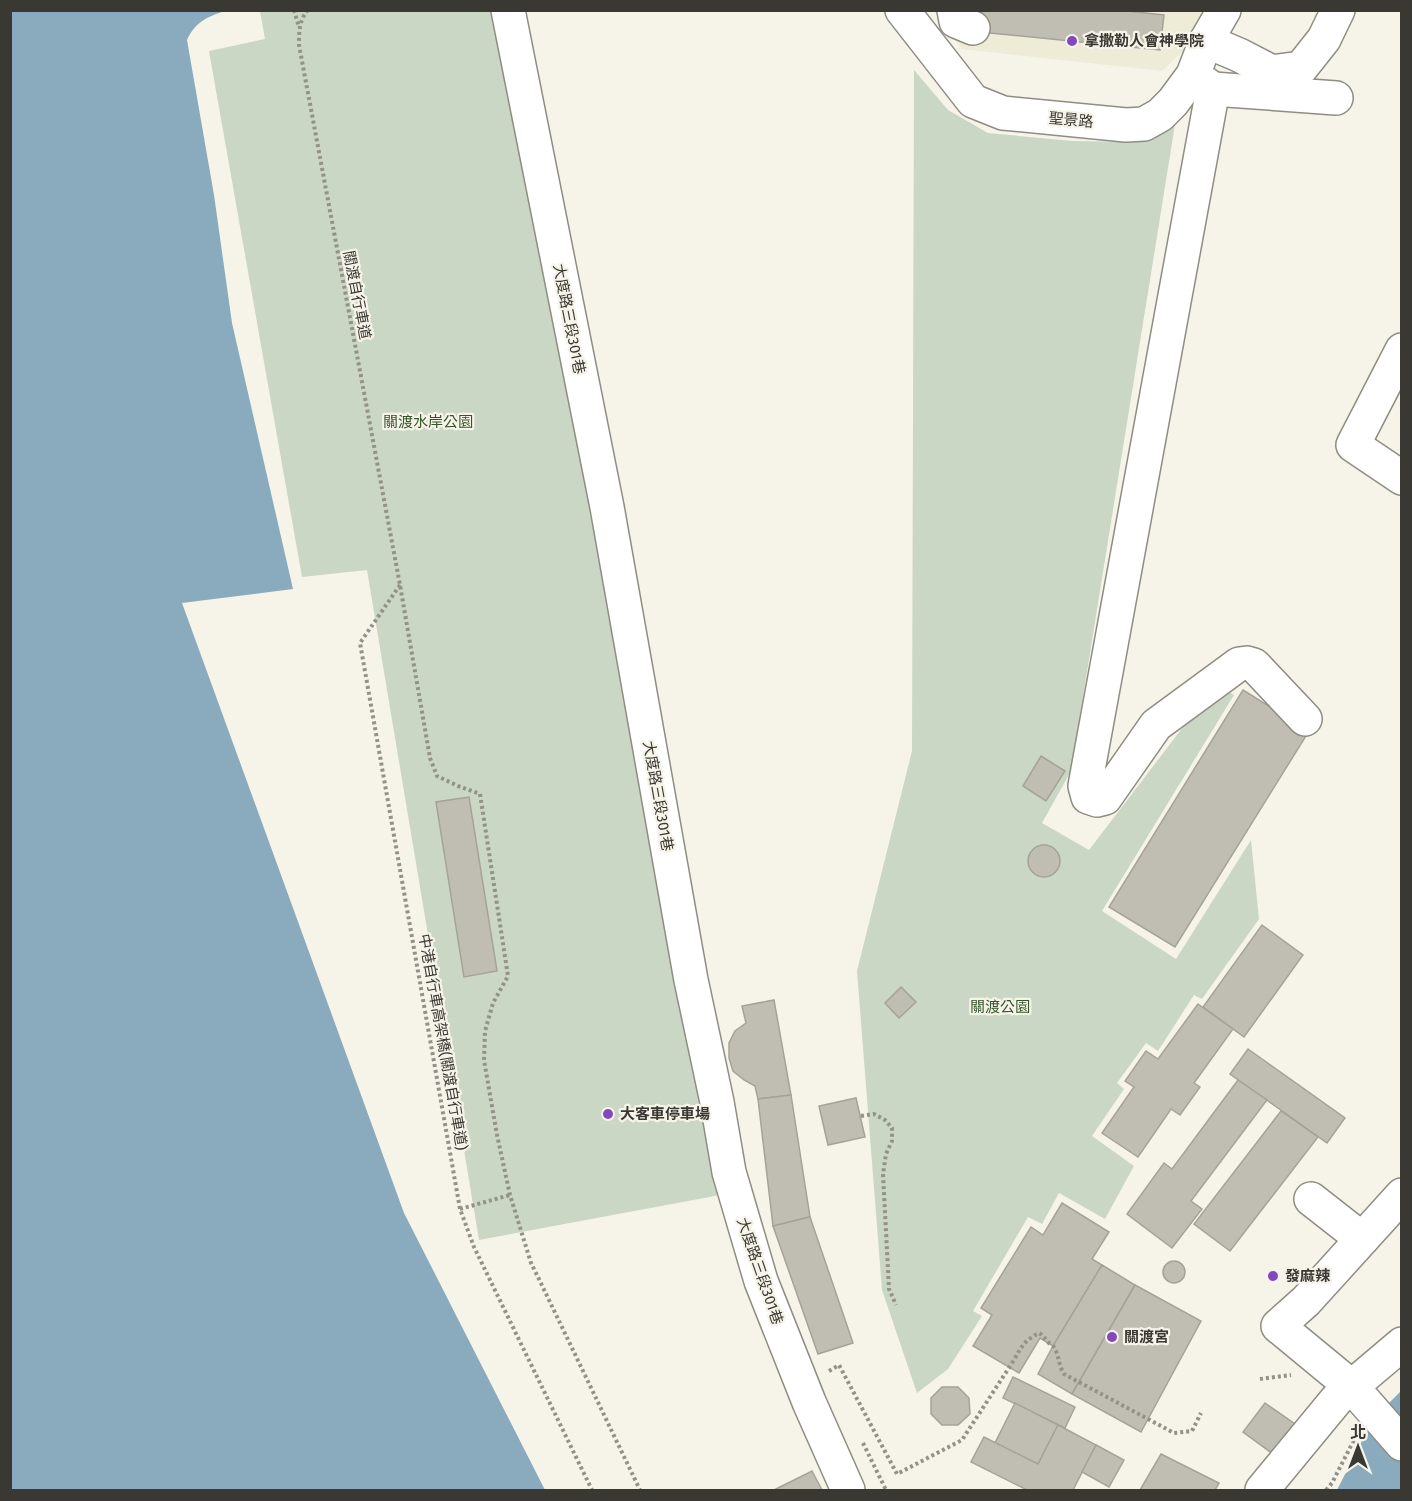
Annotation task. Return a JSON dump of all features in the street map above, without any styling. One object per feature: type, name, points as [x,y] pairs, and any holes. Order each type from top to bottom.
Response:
[{"type":"street","name":"聖景路","points":[[902,10],[973,101],[1003,113],[1126,125],[1144,124],[1160,115],[1173,102],[1203,82],[1206,41],[1224,10]]},
{"type":"street","points":[[1206,41],[1272,72],[1301,68],[1324,39],[1338,10]]},
{"type":"street","name":"大度路三段301巷","points":[[511,26],[607,507],[690,980],[717,1102],[729,1172],[761,1281],[809,1402],[848,1491]]},
{"type":"street","points":[[1305,719],[1254,665],[1239,664],[1156,725],[1105,798],[1097,800],[1088,797],[1084,786],[1118,611],[1203,82],[1336,98]]},
{"type":"street","points":[[1401,350],[1353,445],[1401,478]]},
{"type":"street","points":[[1401,1195],[1306,1301],[1278,1326],[1352,1387],[1401,1444]]},
{"type":"street","points":[[1311,1199],[1362,1239]]},
{"type":"street","points":[[1262,1491],[1337,1399],[1401,1344]]},
{"type":"path","name":"關渡自行車道","points":[[294,10],[430,758],[437,776],[480,794],[508,976],[493,1003],[485,1031],[484,1060],[510,1195]]},
{"type":"path","points":[[299,28],[308,10]]},
{"type":"path","name":"中港自行車高架橋(關渡自行車道)","points":[[400,585],[360,643],[460,1209],[474,1247],[592,1491]]},
{"type":"path","points":[[861,1116],[874,1114],[885,1120],[892,1128],[892,1141],[886,1154],[883,1174],[889,1289],[896,1305]]},
{"type":"path","points":[[460,1209],[510,1195],[531,1263],[640,1491]]},
{"type":"path","points":[[833,1380],[828,1370],[838,1365],[897,1474],[962,1440],[1020,1349],[1029,1338],[1039,1333],[1045,1336],[1053,1346],[1059,1367],[1064,1374],[1174,1433],[1192,1431],[1201,1413]]},
{"type":"path","points":[[1260,1379],[1288,1375]]},
{"type":"path","points":[[1326,1491],[1358,1432]]},
{"type":"path","points":[[862,1440],[886,1491]]},
{"type":"shaded area","name":"拿撒勒人會神學院","points":[[934,11],[1212,11],[1191,32],[1185,49],[1162,71],[962,49]]},
{"type":"green space","name":"關渡水岸公園","points":[[260,11],[501,11],[731,1193],[479,1240],[367,570],[302,577],[209,51],[265,39]]},
{"type":"green space","name":"關渡公園","points":[[914,70],[948,110],[988,133],[1072,141],[1145,142],[1177,112],[1071,771],[1042,823],[1089,850],[1216,684],[1234,695],[1102,911],[1176,959],[1251,840],[1259,919],[1202,999],[1194,995],[1158,1051],[1146,1043],[1117,1083],[1124,1089],[1092,1136],[1134,1166],[1105,1219],[1059,1193],[1042,1224],[1028,1217],[973,1311],[982,1316],[948,1369],[917,1393],[882,1290],[857,971],[912,751]]},
{"type":"water","points":[[10,11],[225,11],[202,21],[187,40],[214,195],[232,323],[293,589],[182,603],[404,1213],[545,1490],[11,1490]]},
{"type":"water","points":[[1401,1391],[1401,1490],[1337,1490],[1365,1435],[1381,1411]]},
{"type":"building","points":[[982,10],[1118,10],[1164,15],[1160,50],[980,32]]},
{"type":"building","points":[[1243,690],[1309,731],[1175,947],[1109,907]]},
{"type":"building","points":[[1041,756],[1065,771],[1046,801],[1023,786]]},
{"type":"building","points":[[469,797],[497,971],[464,977],[436,802]]},
{"type":"building","points":[[1044,845],[1055,850],[1060,861],[1055,872],[1044,877],[1033,872],[1028,861],[1033,850]]},
{"type":"building","points":[[1262,925],[1303,955],[1244,1037],[1203,1007]]},
{"type":"building","points":[[901,987],[916,1002],[899,1018],[885,1003]]},
{"type":"building","points":[[774,1000],[791,1095],[758,1099],[755,1086],[733,1071],[729,1058],[729,1043],[735,1031],[746,1023],[742,1006]]},
{"type":"building","points":[[1198,1004],[1233,1029],[1194,1083],[1200,1087],[1180,1115],[1171,1109],[1138,1157],[1102,1133],[1134,1087],[1125,1081],[1146,1051],[1158,1059]]},
{"type":"building","points":[[1248,1049],[1345,1118],[1327,1143],[1230,1074]]},
{"type":"building","points":[[1238,1080],[1267,1100],[1191,1201],[1202,1209],[1172,1248],[1127,1214],[1164,1163],[1172,1169]]},
{"type":"building","points":[[791,1095],[810,1217],[773,1226],[758,1099]]},
{"type":"building","points":[[856,1098],[865,1137],[828,1145],[819,1106]]},
{"type":"building","points":[[1281,1111],[1318,1137],[1230,1251],[1194,1224]]},
{"type":"building","points":[[1062,1203],[1109,1232],[1092,1259],[1102,1265],[1053,1346],[1040,1338],[1019,1373],[973,1346],[992,1315],[981,1308],[1031,1227],[1043,1235]]},
{"type":"building","points":[[810,1217],[853,1343],[818,1354],[773,1226]]},
{"type":"building","points":[[1174,1261],[1182,1264],[1185,1272],[1182,1280],[1174,1283],[1166,1280],[1163,1272],[1166,1264]]},
{"type":"building","points":[[1102,1265],[1135,1285],[1072,1394],[1038,1374]]},
{"type":"building","points":[[1135,1285],[1201,1321],[1141,1432],[1072,1394]]},
{"type":"building","points":[[1013,1377],[1075,1407],[1065,1428],[1003,1398]]},
{"type":"building","points":[[942,1387],[958,1387],[969,1398],[970,1414],[958,1425],[942,1425],[931,1414],[931,1398]]},
{"type":"building","points":[[1015,1403],[1058,1425],[1038,1464],[995,1443]]},
{"type":"building","points":[[1265,1403],[1295,1424],[1273,1454],[1243,1432]]},
{"type":"building","points":[[1058,1425],[1096,1445],[1073,1490],[1027,1490],[971,1462],[984,1437],[1038,1464]]},
{"type":"building","points":[[1096,1445],[1124,1460],[1109,1487],[1082,1472]]},
{"type":"building","points":[[1161,1454],[1219,1483],[1215,1490],[1140,1490]]},
{"type":"building","points":[[812,1471],[822,1490],[774,1490]]},
{"type":"place","name":"拿撒勒人會神學院","points":[[1072,41]]},
{"type":"place","name":"大客車停車場","points":[[608,1114]]},
{"type":"place","name":"發麻辣","points":[[1273,1276]]},
{"type":"place","name":"關渡宮","points":[[1112,1337]]}]
